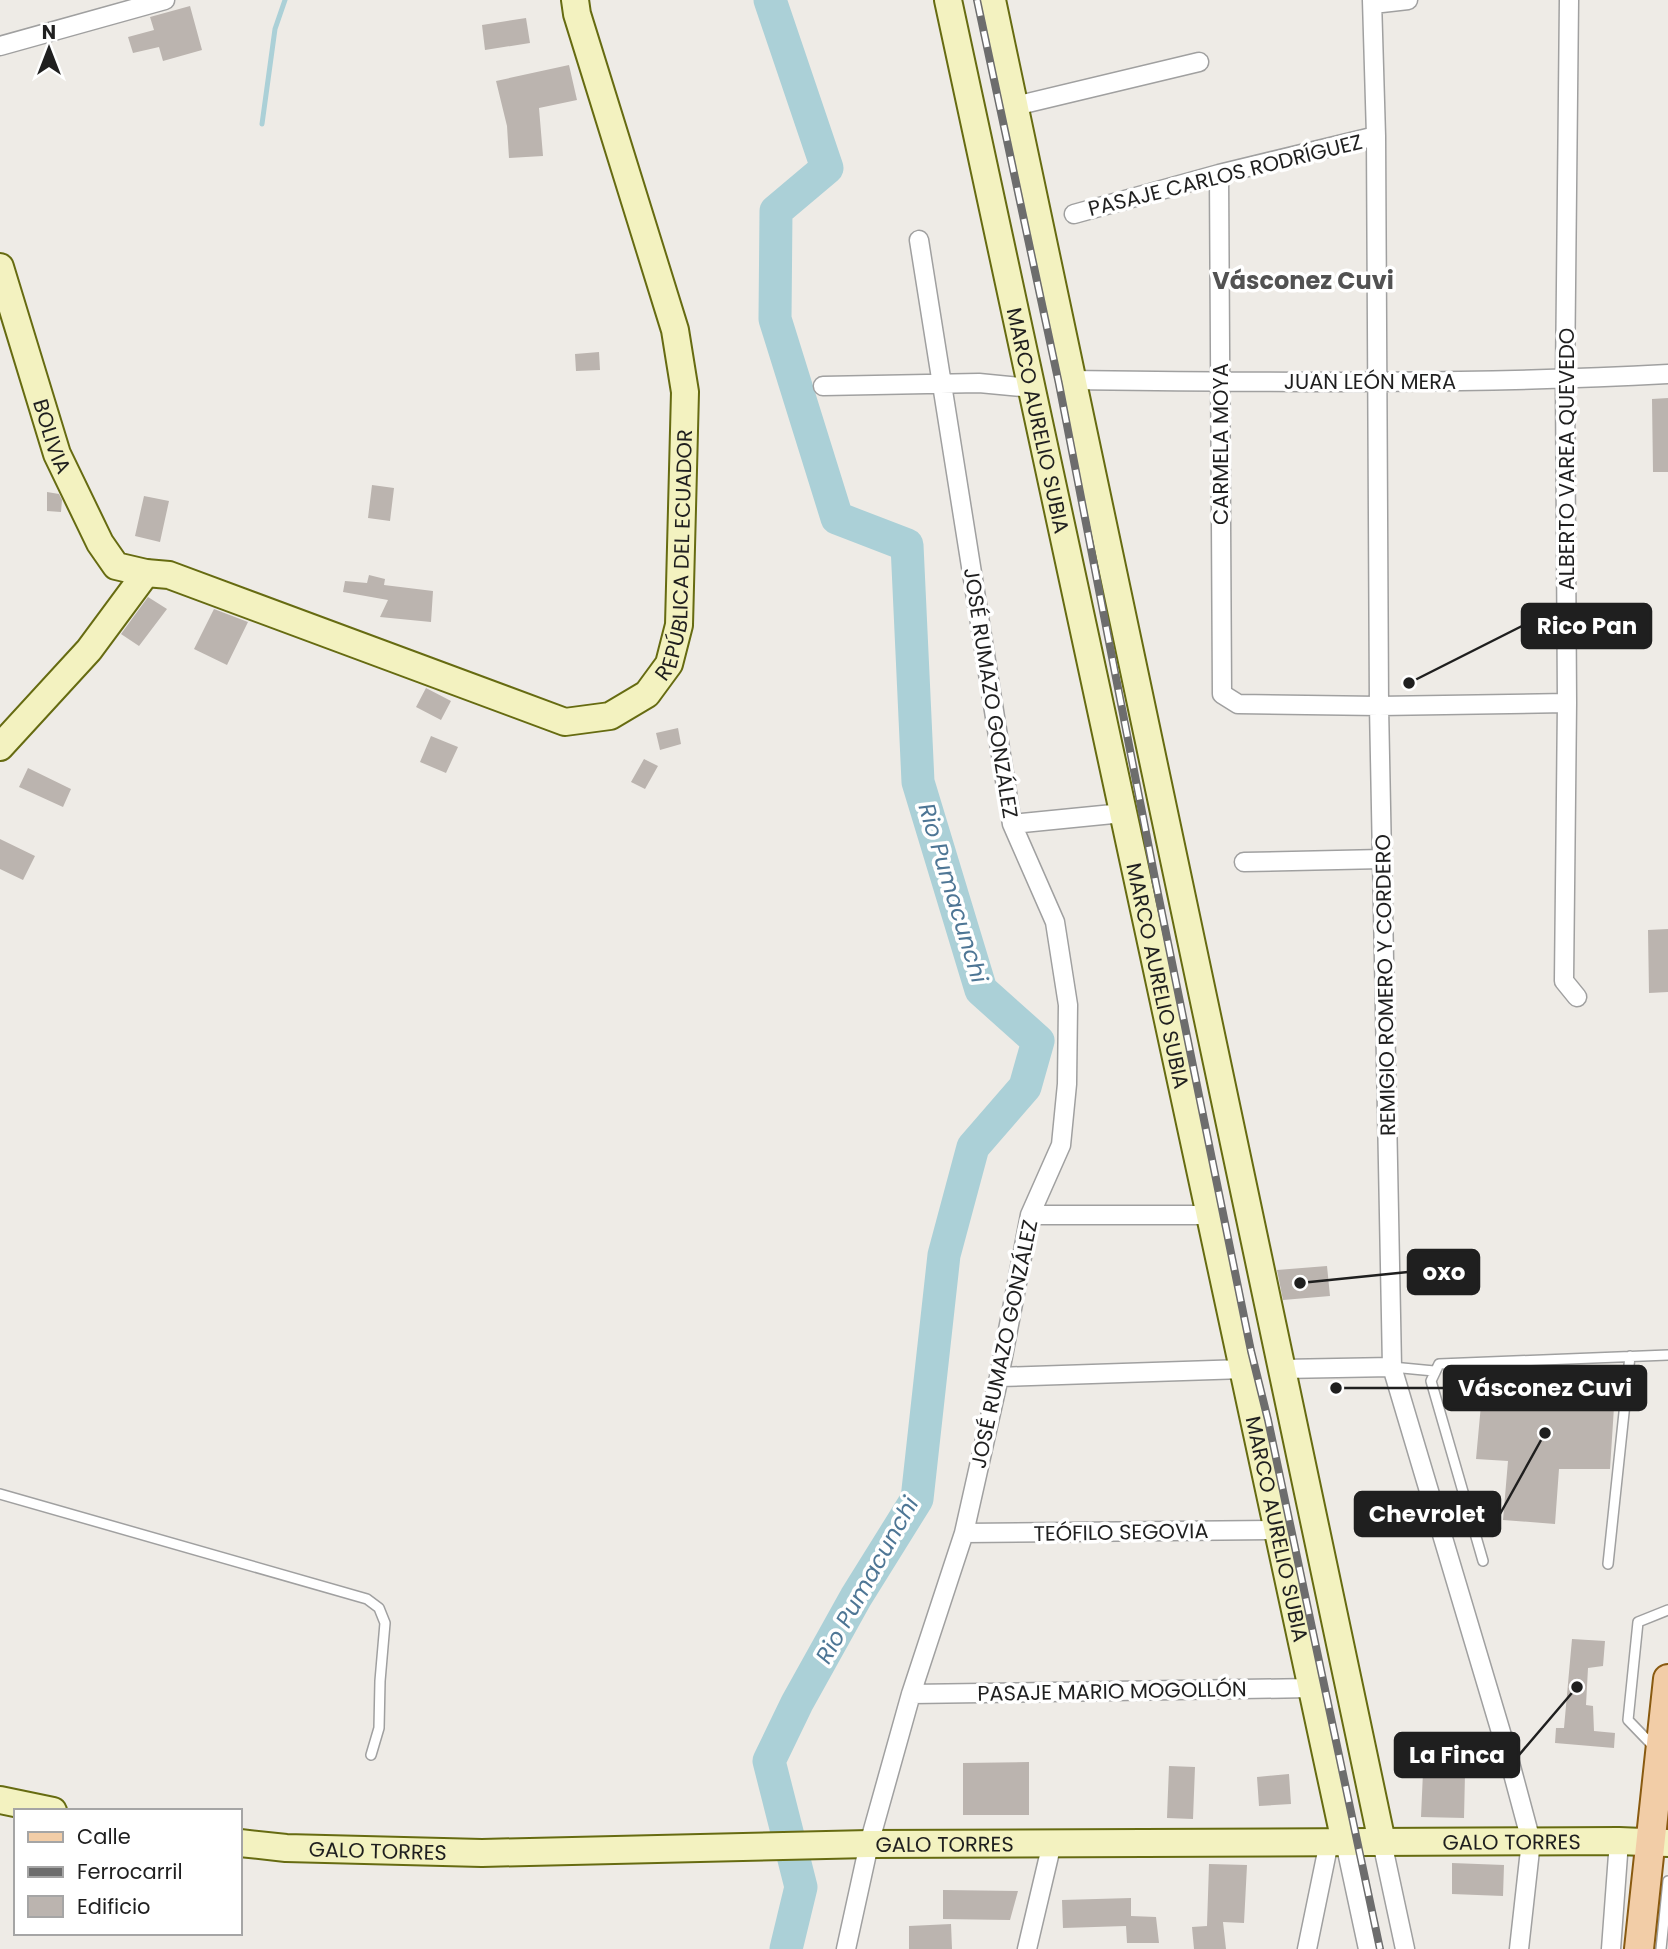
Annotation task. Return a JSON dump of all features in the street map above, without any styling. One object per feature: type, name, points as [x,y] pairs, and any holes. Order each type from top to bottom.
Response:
[{"type":"main road","name":"REPÚBLICA DEL ECUADOR","points":[[145,573],[169,575],[565,722],[610,716],[647,694],[669,664],[679,625],[685,392],[676,330],[577,14],[575,0]]},
{"type":"main road","name":"MARCO AURELIO SUBIA","points":[[948,0],[1312,1688],[1337,1842]]},
{"type":"main road","name":"MARCO AURELIO SUBIA","points":[[992,0],[1382,1842]]},
{"type":"main road","name":"BOLIVIA","points":[[0,267],[57,454],[100,543],[116,566],[145,573]]},
{"type":"main road","points":[[0,747],[89,650],[145,573]]},
{"type":"main road","points":[[1639,1949],[1659,1842],[1660,1753],[1668,1679]]},
{"type":"main road","points":[[0,1800],[43,1809]]},
{"type":"main road","name":"GALO TORRES","points":[[242,1843],[286,1849],[482,1853],[819,1844],[1659,1842]]},
{"type":"street","points":[[0,46],[164,0]]},
{"type":"street","points":[[1373,2],[1408,0]]},
{"type":"street","name":"ALBERTO VAREA QUEVEDO","points":[[1569,0],[1564,981],[1577,997]]},
{"type":"street","name":"REMIGIO ROMERO Y CORDERO","points":[[1373,2],[1379,706],[1392,1367],[1531,1841],[1519,1949]]},
{"type":"street","points":[[1015,106],[1199,62]]},
{"type":"street","name":"PASAJE CARLOS RODRÍGUEZ","points":[[1074,214],[1219,174],[1376,136]]},
{"type":"street","name":"CARMELA MOYA","points":[[1219,174],[1222,694],[1238,704],[1379,706]]},
{"type":"street","name":"JOSÉ RUMAZO GONZÁLEZ","points":[[846,1949],[869,1844],[911,1694],[964,1533],[999,1377],[1030,1215],[1061,1145],[1066,1084],[1068,1004],[1055,922],[1012,824],[919,240]]},
{"type":"street","name":"JUAN LEÓN MERA","points":[[1073,380],[1378,382],[1565,380],[1668,374]]},
{"type":"street","points":[[823,386],[979,383],[1032,388]]},
{"type":"street","points":[[1379,706],[1567,703]]},
{"type":"street","points":[[1012,824],[1123,813]]},
{"type":"street","points":[[1244,862],[1382,859]]},
{"type":"street","points":[[1030,1215],[1210,1215]]},
{"type":"street","points":[[1282,1369],[1392,1367]]},
{"type":"street","points":[[999,1377],[1244,1369]]},
{"type":"street","name":"TEÓFILO SEGOVIA","points":[[964,1533],[1278,1530]]},
{"type":"street","name":"PASAJE MARIO MOGOLLÓN","points":[[911,1694],[1312,1688]]},
{"type":"street","points":[[1611,1949],[1619,1841]]},
{"type":"street","points":[[1307,1949],[1337,1842]]},
{"type":"street","name":"MARCO AURELIO SUBIA","points":[[1337,1842],[1368,1949]]},
{"type":"street","name":"MARCO AURELIO SUBIA","points":[[1382,1842],[1405,1949]]},
{"type":"street","points":[[1027,1949],[1052,1843]]},
{"type":"lane","points":[[1483,1561],[1431,1381],[1439,1364],[1668,1354]]},
{"type":"lane","points":[[1608,1564],[1630,1356]]},
{"type":"lane","points":[[1392,1367],[1434,1371]]},
{"type":"lane","points":[[0,1494],[367,1599],[373,1603],[379,1608],[385,1623],[379,1728],[371,1755]]},
{"type":"lane","points":[[1660,1753],[1628,1720],[1638,1622],[1668,1610]]},
{"type":"lane","points":[[1661,1949],[1668,1881]]},
{"type":"building","points":[[190,6],[202,50],[163,61],[159,47],[133,53],[128,37],[154,30],[150,17]]},
{"type":"building","points":[[526,18],[530,43],[485,50],[482,25]]},
{"type":"building","points":[[569,65],[577,100],[539,108],[543,156],[509,158],[507,126],[496,81]]},
{"type":"building","points":[[599,352],[600,370],[576,371],[575,354]]},
{"type":"building","points":[[1668,398],[1668,472],[1653,472],[1652,399]]},
{"type":"building","points":[[372,485],[394,488],[390,521],[368,518]]},
{"type":"building","points":[[47,492],[59,494],[62,500],[61,512],[47,511]]},
{"type":"building","points":[[144,496],[169,501],[160,542],[135,536]]},
{"type":"building","points":[[369,575],[385,579],[384,585],[433,591],[431,622],[380,617],[388,600],[343,592],[345,581],[367,583]]},
{"type":"building","points":[[148,597],[167,609],[139,646],[121,634]]},
{"type":"building","points":[[214,609],[248,622],[227,665],[194,649]]},
{"type":"building","points":[[426,688],[451,701],[441,720],[416,707]]},
{"type":"building","points":[[678,728],[681,744],[660,750],[656,733]]},
{"type":"building","points":[[431,736],[458,747],[446,773],[420,762]]},
{"type":"building","points":[[644,759],[658,766],[645,789],[631,782]]},
{"type":"building","points":[[28,768],[71,789],[63,807],[19,787]]},
{"type":"building","points":[[0,839],[35,856],[23,880],[0,869]]},
{"type":"building","points":[[1668,929],[1668,992],[1649,993],[1648,930]]},
{"type":"building","points":[[1327,1266],[1330,1296],[1283,1300],[1277,1270]]},
{"type":"building","points":[[1515,1369],[1552,1370],[1551,1400],[1614,1407],[1610,1469],[1559,1469],[1555,1524],[1503,1520],[1508,1461],[1476,1459],[1482,1394],[1516,1397]]},
{"type":"building","points":[[1572,1639],[1605,1641],[1603,1666],[1588,1668],[1586,1705],[1593,1706],[1594,1731],[1615,1733],[1614,1748],[1555,1743],[1556,1728],[1564,1728]]},
{"type":"building","points":[[1029,1762],[1029,1815],[963,1815],[963,1763]]},
{"type":"building","points":[[1169,1766],[1195,1767],[1193,1819],[1167,1818]]},
{"type":"building","points":[[1423,1772],[1465,1774],[1464,1818],[1421,1817]]},
{"type":"building","points":[[1289,1774],[1291,1804],[1259,1806],[1257,1777]]},
{"type":"building","points":[[1452,1863],[1504,1865],[1503,1896],[1452,1894]]},
{"type":"building","points":[[1209,1864],[1247,1865],[1244,1923],[1223,1922],[1226,1949],[1194,1949],[1192,1927],[1207,1926]]},
{"type":"building","points":[[943,1890],[1018,1891],[1010,1920],[943,1919]]},
{"type":"building","points":[[1131,1898],[1131,1916],[1156,1917],[1159,1943],[1127,1943],[1126,1926],[1063,1928],[1062,1900]]},
{"type":"building","points":[[951,1924],[952,1949],[909,1949],[909,1926]]},
{"type":"waterway","points":[[262,124],[275,29],[285,0]]},
{"type":"waterway","name":"Rio Pumacunchi","points":[[770,0],[827,168],[776,211],[775,319],[837,518],[907,545],[918,782],[981,990],[1038,1041],[1025,1087],[973,1147],[944,1255],[917,1499],[856,1597],[797,1703],[769,1761],[801,1887],[786,1949]]},
{"type":"railway","points":[[977,0],[1059,384],[1156,884],[1251,1351],[1380,1949]]},
{"type":"place","name":"Rico Pan","points":[[1409,683]]},
{"type":"place","name":"oxo","points":[[1300,1283]]},
{"type":"place","name":"Vásconez Cuvi","points":[[1336,1388]]},
{"type":"place","name":"Chevrolet","points":[[1545,1433]]},
{"type":"place","name":"La Finca","points":[[1577,1687]]},
{"type":"district","name":"Vásconez Cuvi","points":[[1303,280]]}]
